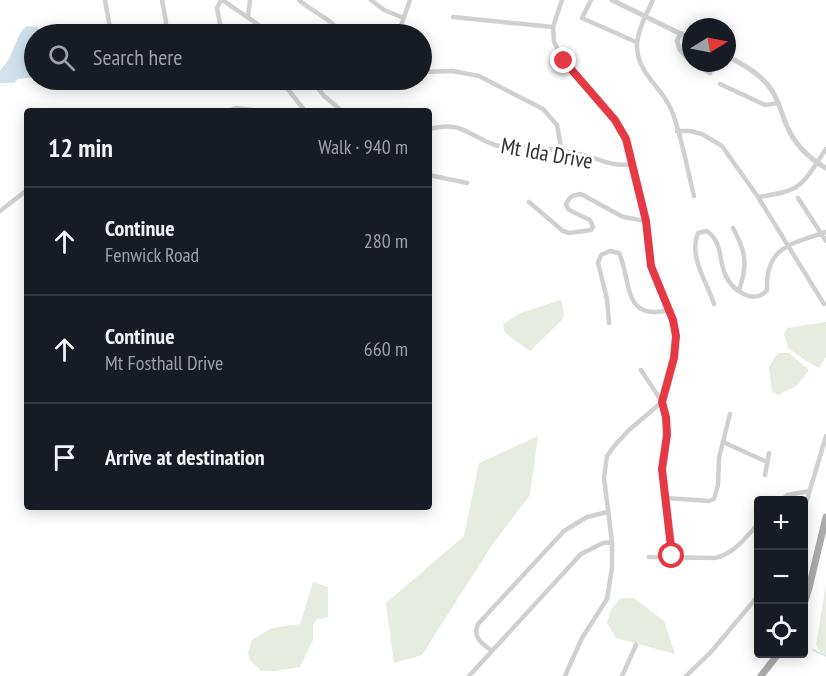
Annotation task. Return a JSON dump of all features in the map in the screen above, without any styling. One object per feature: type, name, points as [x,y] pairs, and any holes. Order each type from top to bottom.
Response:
[{"type":"main road","points":[[808,588],[826,517]]},
{"type":"main road","points":[[761,676],[775,658]]},
{"type":"street","points":[[105,0],[109,24]]},
{"type":"street","points":[[162,0],[164,24]]},
{"type":"street","points":[[220,24],[217,8],[222,0],[257,24]]},
{"type":"street","points":[[248,17],[250,0]]},
{"type":"street","points":[[299,0],[333,24]]},
{"type":"street","points":[[370,0],[384,10],[404,18]]},
{"type":"street","points":[[402,24],[410,0]]},
{"type":"street","points":[[562,0],[553,27],[554,42],[564,61],[615,120],[626,139],[646,221],[651,266],[673,320],[676,336],[669,381],[662,402],[628,430],[607,456],[604,478],[612,542],[612,568],[607,599],[582,638],[565,676]]},
{"type":"street","points":[[591,0],[582,18],[636,42]]},
{"type":"street","points":[[612,0],[681,33],[677,41],[682,52]]},
{"type":"street","points":[[653,0],[636,42],[638,59],[642,69],[664,96],[671,111],[694,196]]},
{"type":"street","points":[[453,17],[553,27]]},
{"type":"street","points":[[736,61],[764,80],[778,103],[795,141],[804,153],[826,168]]},
{"type":"street","points":[[432,72],[452,71],[479,76],[543,109],[557,125],[562,152]]},
{"type":"street","points":[[720,84],[765,105],[778,103]]},
{"type":"street","points":[[288,90],[302,108]]},
{"type":"street","points":[[320,90],[338,108]]},
{"type":"street","name":"Mt Ida Drive","points":[[432,128],[453,126],[493,144],[506,147],[531,147],[585,155],[619,166],[633,164]]},
{"type":"street","points":[[677,132],[690,131],[702,134],[723,146],[824,304]]},
{"type":"street","points":[[758,198],[786,193],[799,186],[809,177],[826,150]]},
{"type":"street","points":[[432,176],[467,183]]},
{"type":"street","points":[[0,211],[24,192]]},
{"type":"street","points":[[529,202],[563,231],[569,232],[591,230],[593,227],[590,220],[569,210],[566,205],[568,199],[573,195],[581,194],[623,217],[646,221]]},
{"type":"street","points":[[798,198],[824,233],[826,241]]},
{"type":"street","points":[[733,228],[745,253],[743,278],[739,290]]},
{"type":"street","points":[[714,304],[694,251],[694,241],[698,233],[707,231],[713,235],[720,248],[724,273],[745,296],[752,298],[762,296],[767,290],[767,270],[774,255],[788,246],[824,233]]},
{"type":"street","points":[[609,323],[607,299],[598,263],[602,255],[610,251],[619,253],[624,265],[626,287],[633,300],[643,310],[656,313],[669,310]]},
{"type":"street","points":[[641,370],[662,402],[666,417],[667,435],[662,469],[672,556]]},
{"type":"street","points":[[666,498],[714,500],[718,485],[719,458],[730,414]]},
{"type":"street","points":[[808,497],[826,436]]},
{"type":"street","points":[[723,442],[767,462]]},
{"type":"street","points":[[765,475],[769,453]]},
{"type":"street","points":[[786,496],[810,491]]},
{"type":"street","points":[[492,651],[478,640],[476,631],[478,624],[564,531],[587,517],[608,512]]},
{"type":"street","points":[[649,557],[715,558],[723,556],[733,550],[754,529]]},
{"type":"street","points":[[469,676],[581,554],[603,543],[612,542]]},
{"type":"street","points":[[686,676],[711,652],[754,602]]},
{"type":"street","points":[[622,676],[636,645]]},
{"type":"shaded area","points":[[560,300],[564,315],[562,320],[530,351],[505,333],[503,324],[518,314]]},
{"type":"shaded area","points":[[826,322],[826,357],[819,368],[788,348],[784,334],[787,328]]},
{"type":"shaded area","points":[[778,353],[789,353],[809,370],[798,385],[778,395],[772,391],[769,367]]},
{"type":"shaded area","points":[[538,436],[530,495],[492,545],[422,655],[394,663],[386,603],[464,536],[479,463]]},
{"type":"shaded area","points":[[313,582],[328,587],[328,617],[317,619],[313,626],[313,640],[300,667],[261,671],[250,660],[248,653],[252,640],[272,628],[300,624]]},
{"type":"shaded area","points":[[826,585],[826,655],[821,653],[816,645]]},
{"type":"shaded area","points":[[620,598],[634,598],[664,621],[675,654],[616,638],[607,623],[611,610]]},
{"type":"water","points":[[24,28],[24,78],[18,79],[14,83],[0,83],[0,70],[9,59]]},
{"type":"waterway","points":[[813,650],[826,656]]},
{"type":"route","points":[[564,61],[615,120],[626,139],[646,221],[651,266],[673,320],[676,336],[674,358],[662,402],[667,435],[662,469],[672,556]]}]
